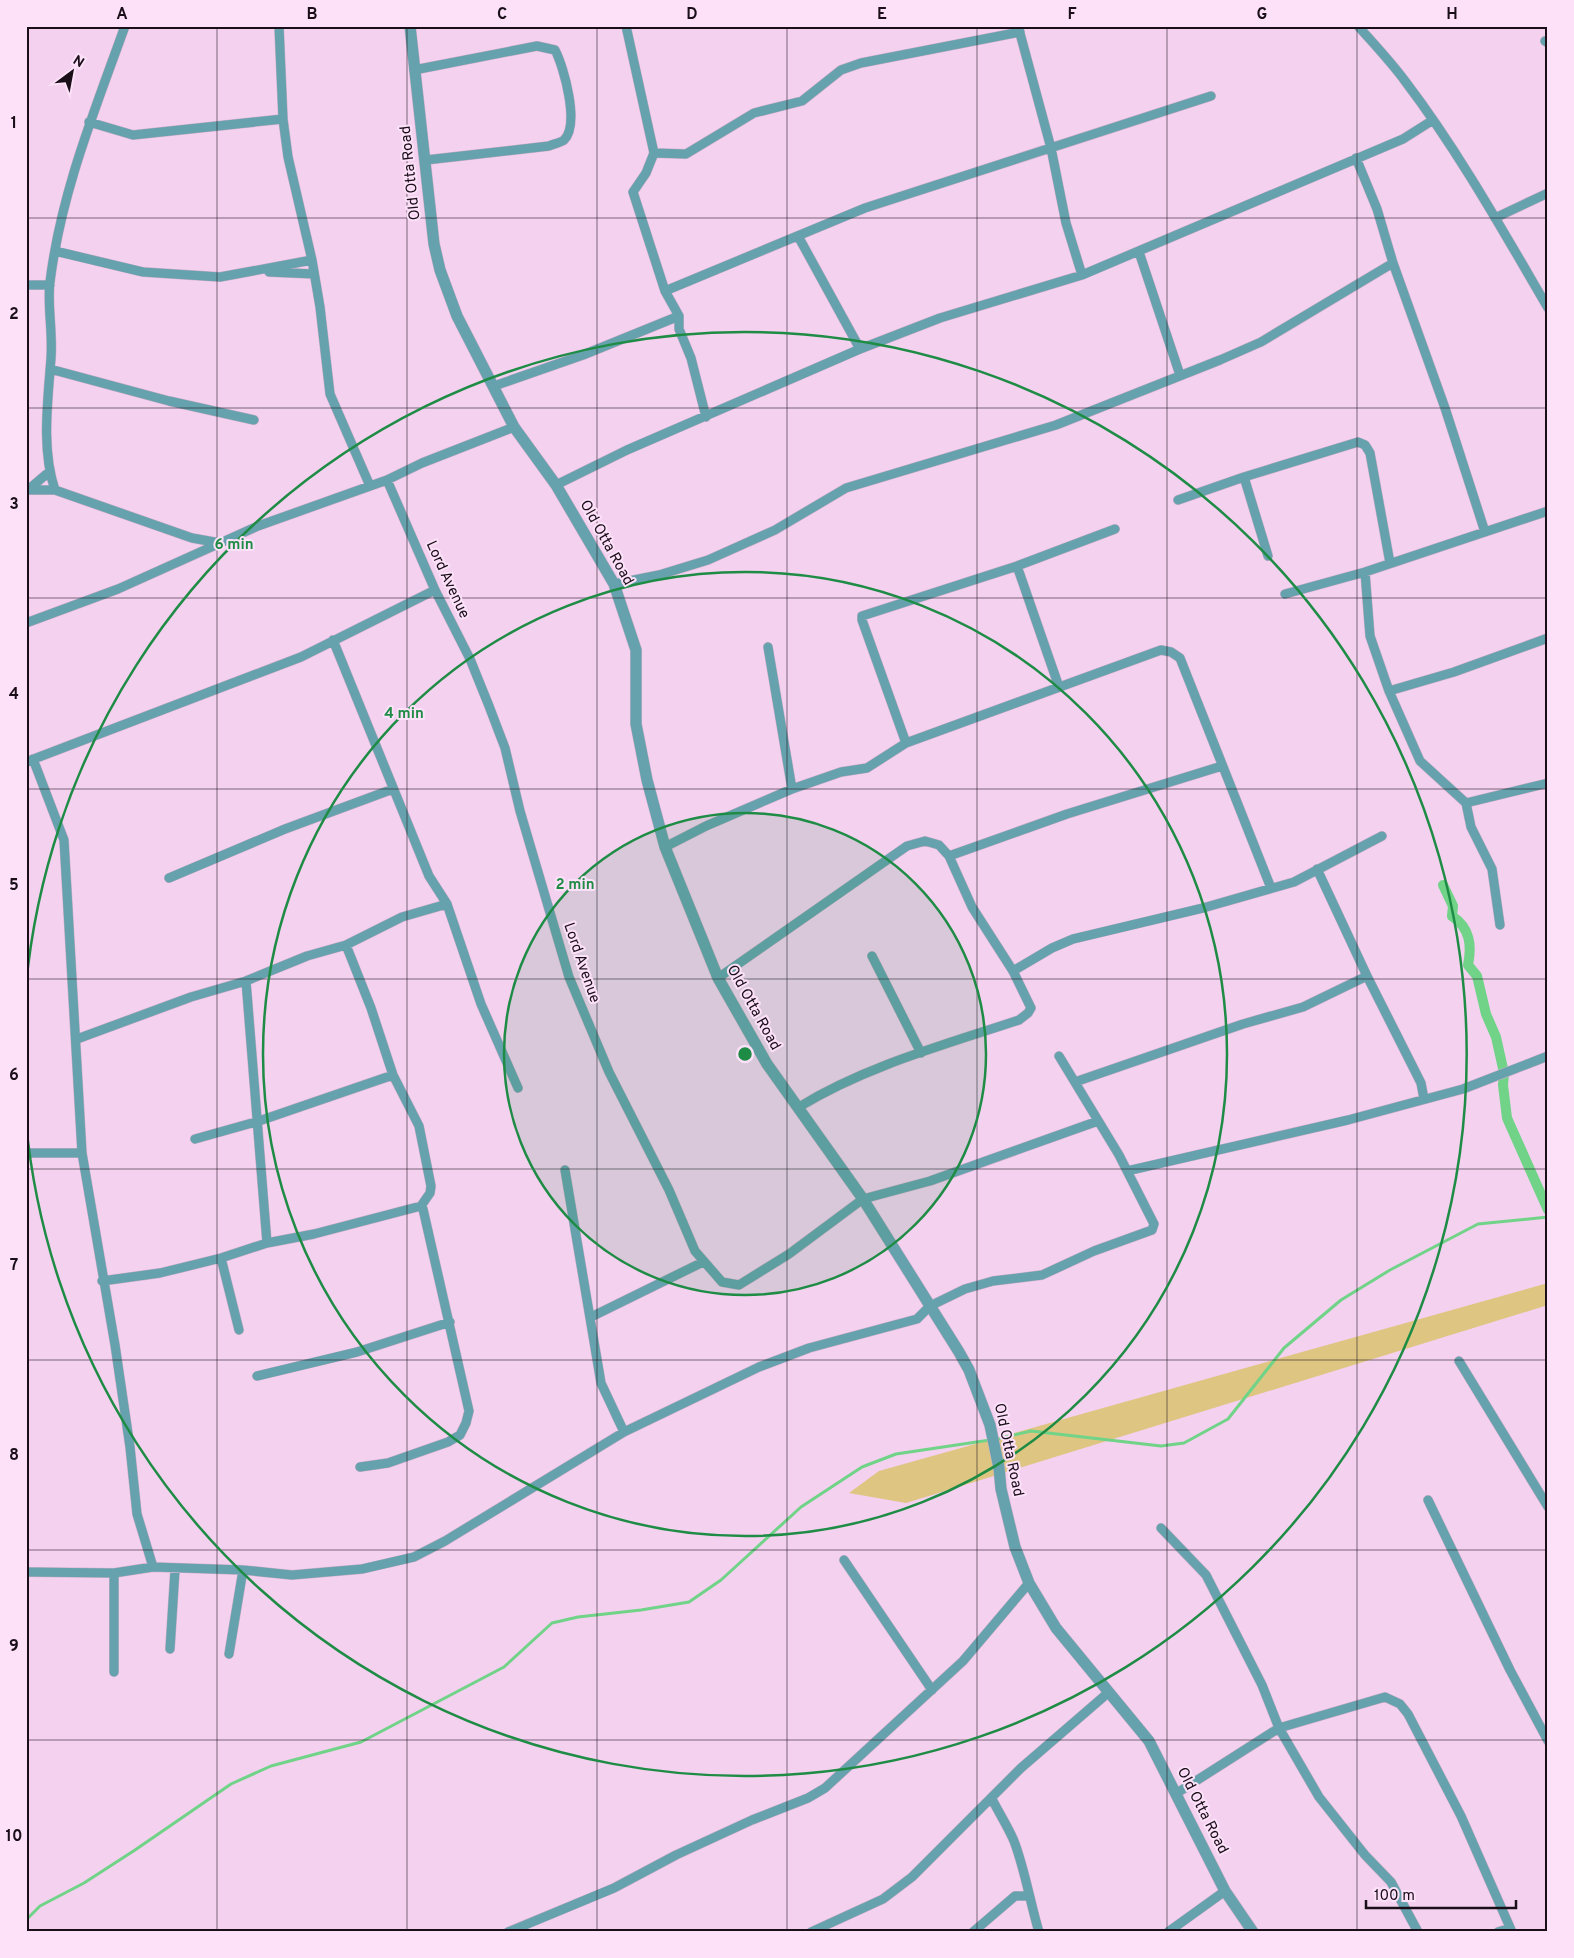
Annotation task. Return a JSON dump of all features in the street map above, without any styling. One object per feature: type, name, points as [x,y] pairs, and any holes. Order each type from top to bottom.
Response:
[{"type":"street","points":[[55,490],[48,472],[48,423],[53,334],[50,284],[66,200],[89,122],[125,26]]},
{"type":"street","points":[[279,26],[283,119],[288,157],[312,260],[320,307],[330,394],[370,486]]},
{"type":"street","name":"Old Otta Road","points":[[410,26],[434,244],[440,270],[457,316],[514,426],[556,486],[614,584],[636,650],[636,724],[647,780],[665,847],[718,978],[767,1064],[863,1199],[969,1370],[985,1409],[1015,1547],[1029,1583],[1056,1628],[1149,1741],[1225,1891],[1252,1932]]},
{"type":"street","points":[[626,26],[654,153],[646,173],[632,192],[665,291],[679,316],[679,329],[691,358],[706,417]]},
{"type":"street","points":[[1358,26],[1404,80],[1433,120],[1495,218],[1548,308]]},
{"type":"street","points":[[654,153],[686,154],[754,113],[802,101],[842,70],[861,63],[1019,29],[1051,148],[1066,223],[1082,275]]},
{"type":"street","points":[[414,70],[537,46],[555,50],[560,60],[572,114],[569,130],[564,140],[549,146],[426,160]]},
{"type":"street","points":[[665,291],[865,208],[1211,96]]},
{"type":"street","points":[[89,122],[133,134],[283,119]]},
{"type":"street","points":[[556,486],[627,450],[860,349],[940,318],[1082,275],[1403,139],[1433,120]]},
{"type":"street","points":[[1356,158],[1377,209],[1393,263],[1445,408],[1485,532]]},
{"type":"street","points":[[1495,218],[1548,193]]},
{"type":"street","points":[[798,236],[860,349]]},
{"type":"street","points":[[55,251],[144,272],[220,277],[256,272],[312,260]]},
{"type":"street","points":[[1139,252],[1180,375]]},
{"type":"street","points":[[614,584],[659,575],[708,560],[775,530],[846,488],[1056,426],[1261,342],[1393,263]]},
{"type":"street","points":[[256,272],[314,274]]},
{"type":"street","points":[[26,285],[50,284]]},
{"type":"street","points":[[494,386],[583,355],[679,316]]},
{"type":"street","points":[[50,369],[169,401],[254,420]]},
{"type":"street","points":[[26,623],[118,589],[258,526],[387,480],[422,463],[514,426]]},
{"type":"street","points":[[1178,500],[1244,476],[1358,442],[1366,445],[1370,453],[1390,563]]},
{"type":"street","points":[[28,489],[48,472]]},
{"type":"street","points":[[1244,476],[1268,556]]},
{"type":"street","name":"Lord Avenue","points":[[387,480],[435,590],[470,659],[505,748],[520,811],[569,977],[609,1072],[669,1190],[685,1233],[702,1262],[722,1282],[739,1285],[789,1254],[863,1199]]},
{"type":"street","points":[[28,489],[55,490],[192,538],[220,543]]},
{"type":"street","points":[[1285,594],[1365,572],[1548,511]]},
{"type":"street","points":[[906,743],[862,616],[1017,566],[1116,530]]},
{"type":"street","points":[[1017,566],[1059,687]]},
{"type":"street","points":[[1365,572],[1370,636],[1389,691],[1420,761],[1466,803],[1471,827],[1492,869],[1500,925]]},
{"type":"street","points":[[153,1567],[136,1514],[130,1447],[115,1345],[102,1281],[82,1153],[77,1039],[71,987],[68,890],[64,840],[30,760],[301,657],[435,590]]},
{"type":"street","points":[[1389,691],[1454,672],[1548,638]]},
{"type":"street","points":[[332,640],[429,876],[447,904],[481,1004],[518,1088]]},
{"type":"street","points":[[768,647],[792,789]]},
{"type":"street","points":[[665,847],[706,826],[792,789],[841,772],[867,768],[906,743],[1161,650],[1171,652],[1180,658],[1271,888]]},
{"type":"street","points":[[949,856],[1067,814],[1222,766]]},
{"type":"street","points":[[1466,803],[1548,783]]},
{"type":"street","points":[[169,878],[285,829],[393,789]]},
{"type":"street","points":[[1013,971],[1052,948],[1073,939],[1203,908],[1294,882],[1382,836]]},
{"type":"street","points":[[718,978],[907,846],[925,841],[939,845],[949,856],[972,907],[1013,971],[1031,1008],[1028,1014],[1019,1020],[921,1053],[836,1085],[799,1107]]},
{"type":"street","points":[[1317,869],[1367,976],[1421,1083],[1424,1099]]},
{"type":"street","points":[[77,1039],[191,997],[246,981],[307,956],[346,945],[402,917],[447,904]]},
{"type":"street","points":[[102,1281],[160,1273],[221,1258],[267,1243],[314,1234],[421,1206],[430,1193],[431,1186],[419,1126],[393,1075],[371,1008],[346,945]]},
{"type":"street","points":[[872,956],[921,1053]]},
{"type":"street","points":[[1075,1082],[1234,1027],[1303,1007],[1367,976]]},
{"type":"street","points":[[246,981],[259,1120],[261,1186],[267,1243]]},
{"type":"street","points":[[26,1572],[114,1573],[153,1567],[175,1570],[243,1570],[292,1575],[362,1570],[414,1557],[445,1542],[624,1432],[759,1367],[809,1348],[917,1319],[930,1306],[965,1288],[984,1283],[1042,1275],[1094,1251],[1152,1230],[1154,1224],[1127,1172],[1059,1056]]},
{"type":"street","points":[[1127,1172],[1243,1146],[1463,1089],[1499,1073],[1548,1056]]},
{"type":"street","points":[[195,1139],[259,1120],[393,1075]]},
{"type":"street","points":[[863,1199],[930,1181],[1098,1121]]},
{"type":"street","points":[[26,1153],[82,1153]]},
{"type":"street","points":[[565,1170],[601,1384],[624,1432]]},
{"type":"street","points":[[360,1467],[388,1463],[448,1442],[460,1435],[469,1411],[450,1322],[421,1206]]},
{"type":"street","points":[[221,1258],[239,1330]]},
{"type":"street","points":[[591,1317],[702,1262]]},
{"type":"street","points":[[257,1376],[357,1352],[450,1322]]},
{"type":"street","points":[[1459,1361],[1548,1507]]},
{"type":"street","points":[[1428,1500],[1510,1670],[1548,1740]]},
{"type":"street","points":[[1160,1528],[1206,1575],[1262,1685],[1278,1728],[1319,1796],[1365,1855],[1391,1882],[1418,1932]]},
{"type":"street","points":[[844,1560],[932,1690]]},
{"type":"street","points":[[170,1649],[175,1570]]},
{"type":"street","points":[[229,1654],[243,1570]]},
{"type":"street","points":[[114,1573],[114,1672]]},
{"type":"street","points":[[508,1932],[614,1888],[676,1855],[818,1793],[963,1661],[1029,1583]]},
{"type":"street","points":[[811,1932],[890,1894],[912,1877],[1021,1768],[1109,1692]]},
{"type":"street","points":[[1177,1793],[1278,1728],[1385,1697],[1400,1704],[1408,1714],[1461,1816],[1511,1930],[1498,1932]]},
{"type":"street","points":[[992,1799],[1013,1839],[1025,1874],[1028,1896],[1039,1932]]},
{"type":"street","points":[[1168,1932],[1225,1891]]},
{"type":"street","points":[[974,1932],[1015,1896],[1028,1896]]},
{"type":"shaded area","points":[[1548,1283],[1548,1305],[906,1503],[849,1493],[879,1471]]},
{"type":"waterway","points":[[1443,885],[1453,906],[1452,916],[1463,926],[1466,932],[1470,951],[1468,965],[1477,976],[1486,1014],[1496,1037],[1504,1073],[1503,1085],[1507,1118],[1548,1210]]},
{"type":"waterway","points":[[997,1439],[1031,1431],[1161,1446],[1184,1443],[1228,1419],[1284,1348],[1341,1300],[1390,1270],[1478,1224],[1548,1217]]},
{"type":"waterway","points":[[26,1920],[40,1906],[84,1883],[231,1784],[271,1766],[361,1742],[504,1667],[552,1623],[578,1617],[689,1602],[721,1580],[801,1507],[862,1467],[896,1454],[990,1440]]}]
